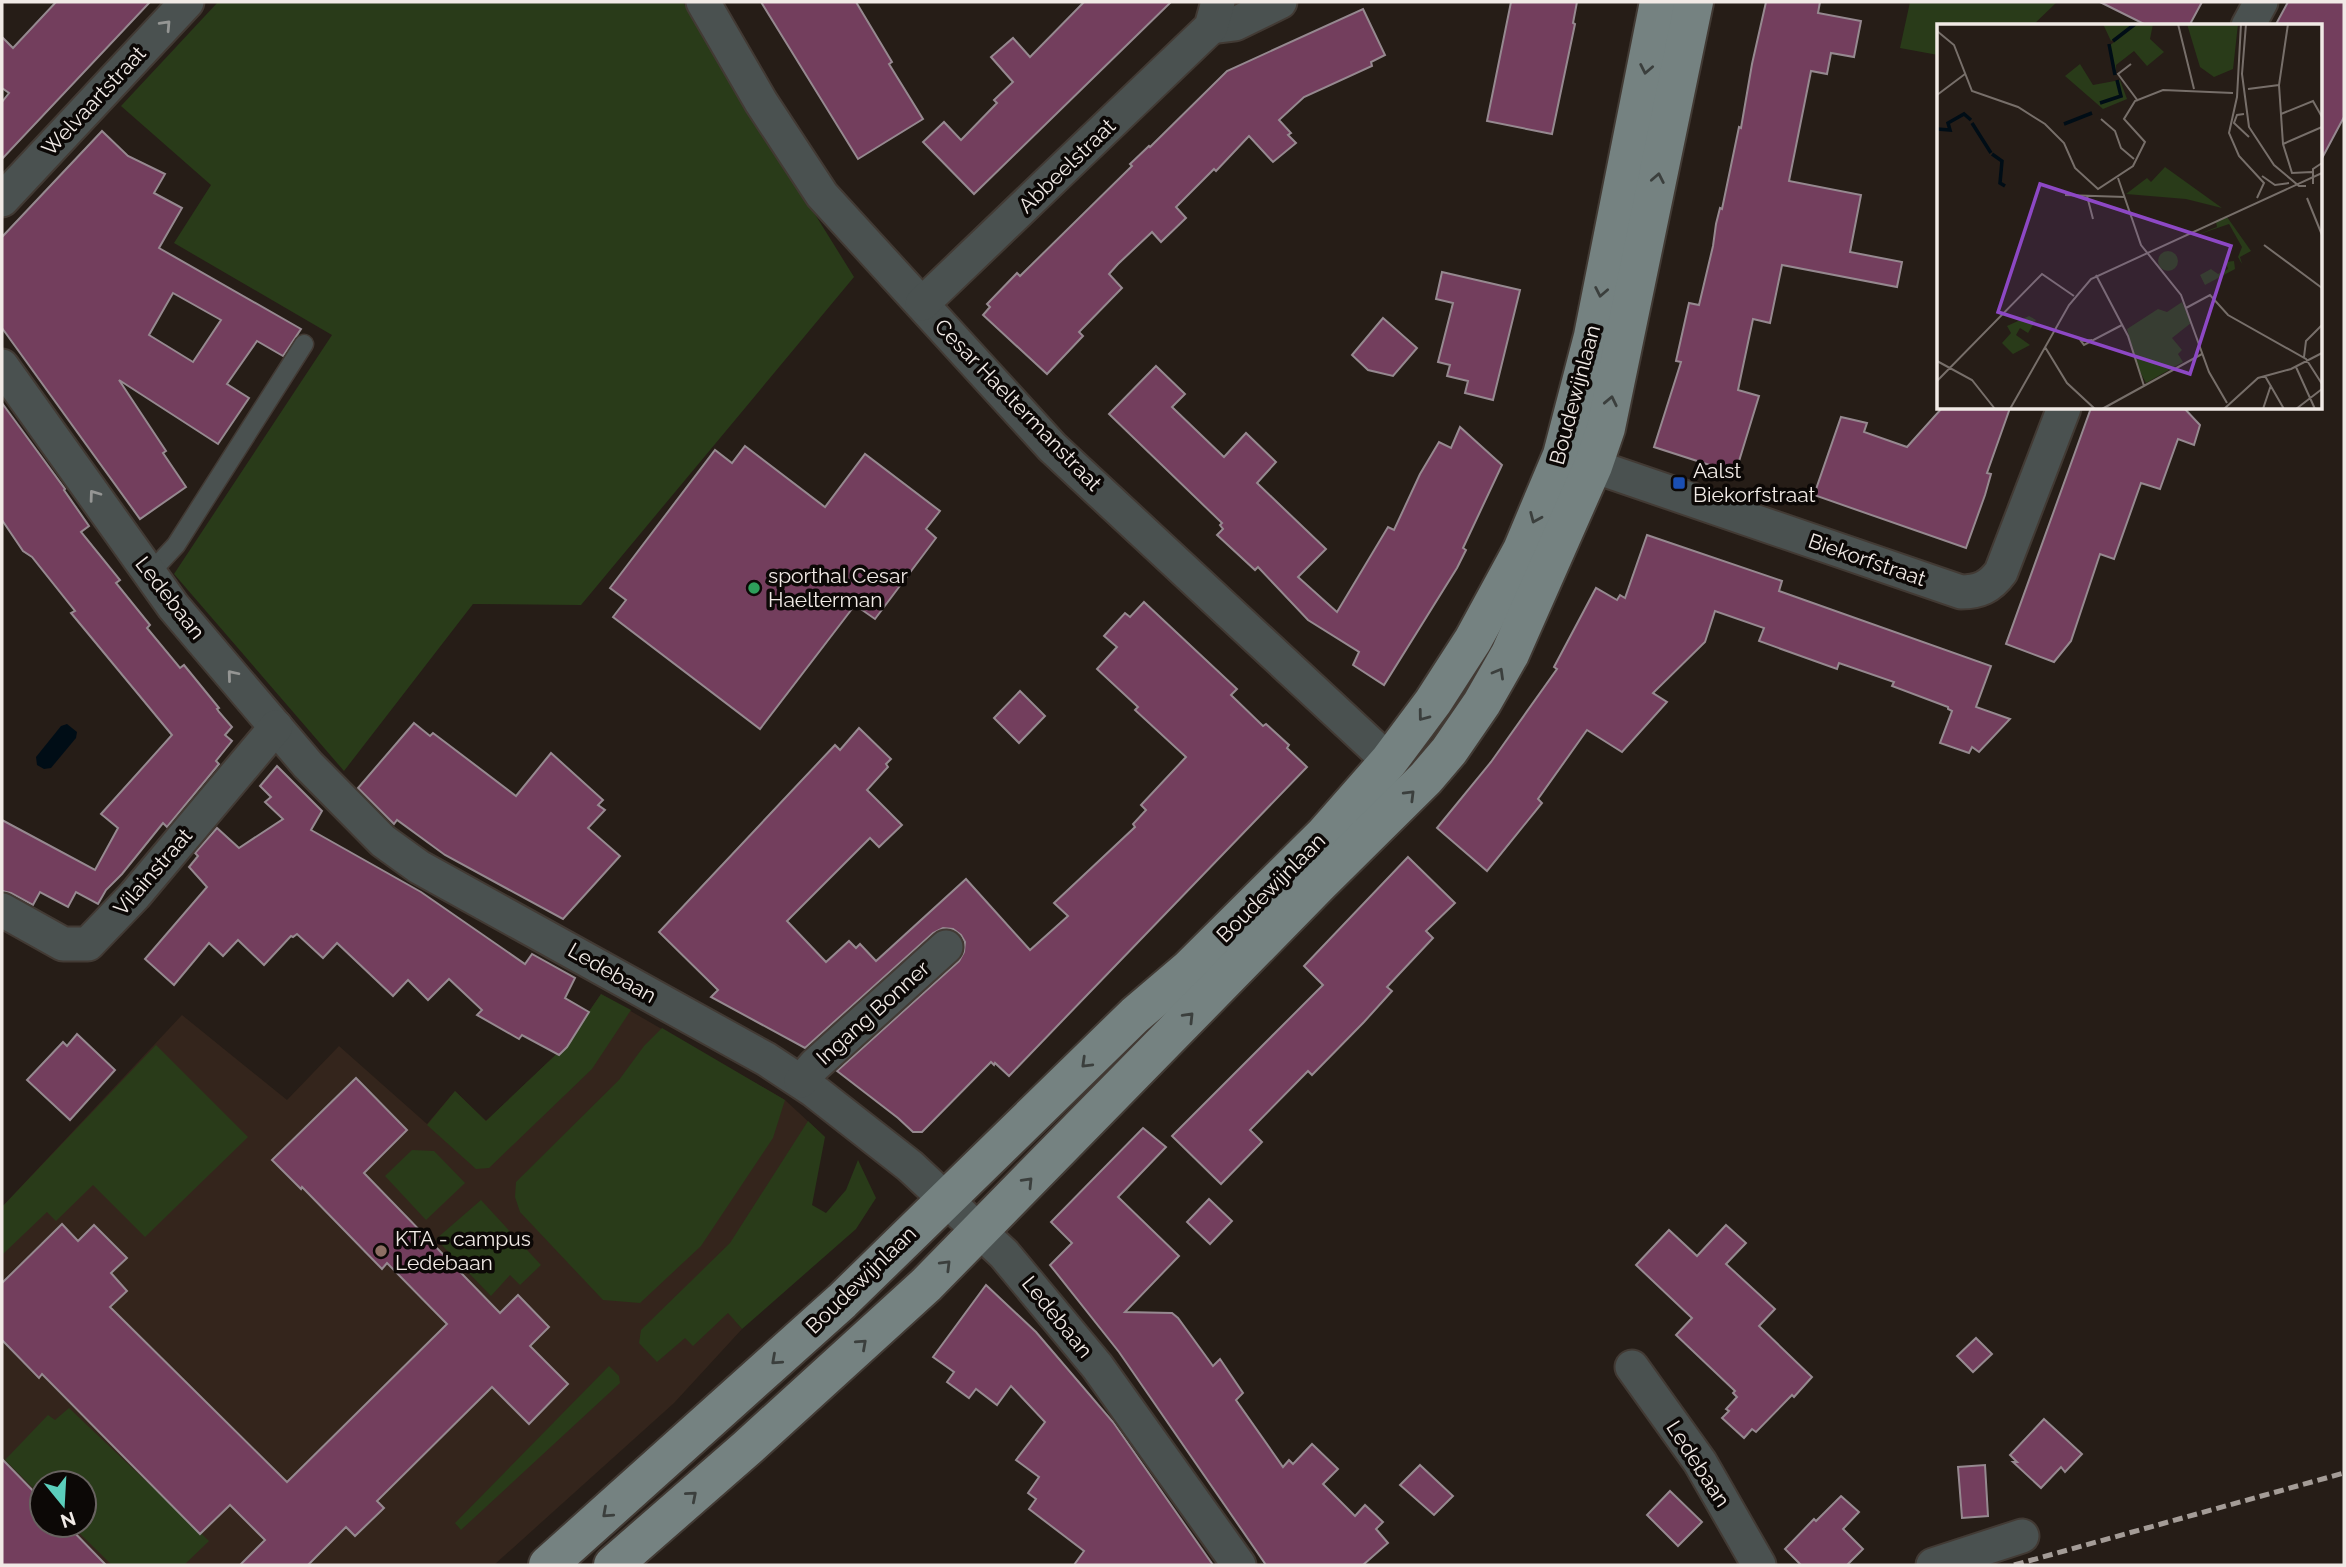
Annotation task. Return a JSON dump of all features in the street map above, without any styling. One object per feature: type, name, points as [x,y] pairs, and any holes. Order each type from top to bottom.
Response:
[{"type":"main road","name":"Boudewijnlaan","points":[[613,1565],[766,1431],[911,1299],[980,1231],[1426,778],[1449,751],[1482,703],[1510,654],[1577,461],[1592,336],[1660,2]]},
{"type":"main road","name":"Boudewijnlaan","points":[[548,1565],[842,1301],[1135,1015],[1189,969],[1324,835],[1389,761],[1433,702],[1473,640],[1522,550],[1577,461],[1606,428],[1694,2]]},
{"type":"street","name":"Welvaartstraat","points":[[2,200],[187,2]]},
{"type":"street","name":"Cesar Haeltermanstraat","points":[[703,2],[761,102],[822,195],[1052,447],[1389,761]]},
{"type":"street","name":"Abbeelstraat","points":[[922,304],[1215,15],[1235,24],[1280,2]]},
{"type":"street","points":[[2249,24],[2261,2]]},
{"type":"street","name":"Ledebaan","points":[[2,366],[173,606],[308,765],[383,841],[419,866],[801,1081],[910,1166],[1004,1254],[1097,1366],[1239,1565]]},
{"type":"street","name":"Biekorfstraat","points":[[1577,461],[1961,592],[1973,592],[1985,588],[2001,572],[2063,410]]},
{"type":"street","name":"Vilainstraat","points":[[2,910],[63,944],[88,944],[135,895],[276,727]]},
{"type":"street","name":"Ingang Bonner","points":[[801,1081],[815,1065],[946,947]]},
{"type":"street","name":"Ledebaan","points":[[1632,1367],[1700,1462],[1759,1565]]},
{"type":"street","points":[[1933,1565],[2022,1536]]},
{"type":"lane","points":[[150,573],[176,545],[304,344]]},
{"type":"shaded area","points":[[67,724],[77,732],[76,738],[51,768],[44,769],[37,765],[36,757],[61,726]]},
{"type":"shaded area","name":"KTA - campus Ledebaan","points":[[601,994],[785,1100],[825,1137],[728,1312],[742,1329],[674,1403],[494,1565],[2,1565],[2,1207],[182,1015],[287,1100],[339,1046],[427,1124],[455,1091],[486,1121],[566,1045]]},
{"type":"green space","points":[[218,2],[683,2],[854,277],[581,605],[473,604],[344,771],[174,574],[332,335],[174,243],[211,185],[121,106]]},
{"type":"green space","points":[[1910,2],[2057,2],[2034,24],[1937,24],[1937,55],[1900,48]]},
{"type":"green space","points":[[601,994],[631,1010],[592,1069],[489,1168],[476,1169],[427,1125],[455,1091],[486,1121],[566,1045]]},
{"type":"green space","points":[[662,1028],[785,1100],[773,1138],[701,1246],[640,1303],[603,1300],[520,1212],[515,1197],[516,1182],[619,1080],[644,1046]]},
{"type":"green space","points":[[156,1045],[248,1137],[145,1237],[93,1185],[56,1221],[47,1212],[2,1255],[2,1207]]},
{"type":"green space","points":[[808,1121],[825,1137],[812,1205],[826,1213],[846,1190],[858,1160],[876,1198],[856,1229],[742,1329],[728,1313],[693,1346],[685,1338],[657,1362],[639,1343],[641,1330],[730,1243]]},
{"type":"green space","points":[[412,1150],[434,1151],[465,1183],[426,1220],[385,1176]]},
{"type":"green space","points":[[481,1200],[541,1265],[520,1285],[510,1275],[491,1296],[436,1239]]},
{"type":"green space","points":[[609,1366],[619,1376],[620,1383],[461,1530],[455,1523]]},
{"type":"green space","points":[[69,1408],[209,1541],[184,1565],[112,1565],[85,1539],[98,1539],[98,1469],[28,1469],[28,1483],[5,1460],[48,1415],[55,1420]]},
{"type":"building","points":[[56,2],[150,2],[2,159],[2,102],[9,93],[2,88],[2,37],[13,48]]},
{"type":"building","points":[[761,2],[856,2],[892,62],[889,64],[923,119],[858,159]]},
{"type":"building","points":[[1084,2],[1171,2],[974,194],[923,142],[944,122],[961,140],[997,103],[994,100],[1013,82],[991,57],[1013,38],[1030,57]]},
{"type":"building","points":[[1511,2],[1577,2],[1575,24],[1552,134],[1487,121]]},
{"type":"building","points":[[1766,2],[1820,2],[1818,13],[1861,21],[1854,57],[1831,53],[1827,74],[1811,71],[1789,181],[1861,195],[1850,252],[1902,262],[1897,287],[1782,265],[1770,323],[1753,319],[1738,390],[1759,396],[1736,471],[1654,447],[1681,362],[1676,361],[1689,303],[1699,305],[1739,127],[1741,128]]},
{"type":"building","points":[[2100,2],[2202,2],[2190,24],[2144,24]]},
{"type":"building","points":[[2288,2],[2344,2],[2344,117],[2322,158],[2322,24],[2276,24]]},
{"type":"building","points":[[1363,9],[1385,55],[1371,62],[1372,66],[1304,97],[1279,120],[1296,143],[1273,162],[1249,136],[1216,171],[1214,169],[1176,207],[1186,218],[1161,242],[1152,232],[1109,274],[1122,288],[1079,332],[1083,336],[1047,374],[983,315],[990,307],[987,304],[1017,273],[1020,276],[1132,166],[1130,164],[1227,71]]},
{"type":"building","points":[[102,131],[128,156],[165,174],[154,193],[182,208],[159,248],[301,329],[283,356],[257,341],[227,384],[249,398],[218,444],[119,380],[166,451],[163,453],[186,487],[140,519],[2,328],[2,237]],"holes":[[[173,293],[221,320],[193,362],[149,335]]]},
{"type":"building","points":[[1442,272],[1520,290],[1493,400],[1465,393],[1468,381],[1447,376],[1450,365],[1438,362],[1453,303],[1436,299]]},
{"type":"building","points":[[1383,318],[1417,348],[1393,376],[1368,370],[1352,355]]},
{"type":"building","points":[[1156,366],[1185,394],[1172,407],[1224,457],[1246,433],[1276,462],[1257,483],[1326,549],[1298,577],[1337,612],[1388,527],[1394,530],[1420,474],[1439,442],[1451,448],[1460,427],[1502,465],[1463,548],[1466,550],[1457,568],[1384,685],[1353,665],[1359,652],[1308,620],[1258,567],[1255,570],[1217,535],[1223,529],[1220,525],[1222,523],[1109,414]]},
{"type":"building","points":[[2,403],[89,526],[81,532],[120,580],[116,583],[150,625],[147,628],[180,668],[184,665],[232,727],[225,735],[232,741],[216,761],[219,764],[167,827],[163,823],[106,890],[98,904],[76,892],[68,907],[40,892],[33,905],[2,891],[2,820],[95,870],[118,828],[101,814],[172,735],[71,613],[75,611],[32,557],[23,551],[2,520]]},
{"type":"building","points":[[1940,410],[2009,410],[1987,473],[1991,474],[1966,548],[1814,495],[1841,417],[1867,423],[1864,432],[1907,447]]},
{"type":"building","points":[[2090,410],[2186,410],[2200,425],[2194,445],[2178,439],[2160,489],[2141,483],[2114,559],[2100,554],[2071,641],[2054,662],[2006,644]]},
{"type":"building","name":"sporthal Cesar Haelterman","points":[[745,446],[825,507],[865,454],[940,511],[926,529],[936,538],[875,619],[855,605],[760,729],[613,617],[626,600],[610,588],[715,450],[732,463]]},
{"type":"building","points":[[1647,535],[1782,581],[1779,591],[1991,666],[1976,707],[2010,719],[1979,752],[1972,747],[1969,753],[1940,743],[1952,711],[1948,707],[1892,686],[1894,682],[1839,663],[1837,669],[1759,641],[1764,628],[1715,611],[1705,642],[1653,693],[1667,702],[1622,752],[1587,730],[1538,799],[1542,803],[1487,871],[1437,828],[1491,762],[1557,669],[1554,667],[1596,588],[1617,600],[1620,595],[1625,598]]},
{"type":"building","points":[[1144,602],[1237,689],[1231,695],[1263,726],[1266,724],[1289,745],[1287,748],[1307,767],[1009,1076],[991,1062],[922,1132],[913,1132],[837,1071],[959,961],[965,942],[953,929],[943,928],[933,933],[805,1048],[711,997],[718,990],[659,932],[835,745],[840,750],[859,728],[891,759],[886,764],[888,767],[867,790],[902,825],[879,847],[870,838],[787,921],[826,962],[849,941],[856,948],[860,944],[876,961],[966,879],[1030,950],[1068,916],[1054,903],[1135,827],[1133,824],[1146,810],[1141,805],[1186,757],[1135,710],[1138,707],[1097,669],[1117,647],[1104,636],[1125,613],[1130,617]]},
{"type":"building","points":[[1020,691],[1045,716],[1019,743],[994,718]]},
{"type":"building","points":[[414,723],[430,736],[433,733],[516,796],[551,753],[603,800],[598,805],[605,810],[588,828],[620,856],[563,919],[445,855],[397,820],[394,824],[358,788]]},
{"type":"building","points":[[277,766],[322,811],[311,830],[421,892],[525,964],[532,954],[575,978],[565,998],[589,1012],[567,1047],[559,1055],[522,1035],[519,1039],[477,1015],[482,1010],[449,979],[428,1000],[408,980],[393,996],[337,943],[323,958],[297,934],[291,936],[264,965],[238,940],[223,956],[209,943],[174,985],[145,959],[207,887],[189,867],[198,856],[195,853],[217,828],[239,848],[283,819],[265,802],[271,797],[260,786]]},
{"type":"building","points":[[1408,857],[1455,903],[1426,931],[1433,938],[1387,987],[1392,991],[1312,1075],[1308,1071],[1250,1130],[1262,1142],[1221,1184],[1172,1136],[1323,985],[1304,966]]},
{"type":"building","points":[[77,1034],[115,1070],[70,1120],[27,1080],[63,1042],[67,1046]]},
{"type":"building","points":[[356,1078],[407,1130],[364,1173],[500,1313],[518,1295],[549,1327],[530,1346],[568,1384],[529,1424],[492,1387],[377,1501],[384,1508],[355,1536],[346,1527],[308,1565],[240,1565],[265,1540],[230,1505],[200,1534],[42,1374],[39,1378],[2,1340],[2,1283],[62,1224],[78,1241],[94,1225],[127,1258],[111,1273],[127,1291],[110,1307],[287,1482],[447,1324],[387,1263],[382,1269],[272,1160]]},
{"type":"building","points":[[1143,1128],[1166,1147],[1118,1197],[1179,1256],[1125,1312],[1172,1313],[1213,1366],[1220,1359],[1243,1393],[1236,1400],[1283,1467],[1289,1460],[1293,1464],[1312,1444],[1338,1469],[1323,1484],[1355,1516],[1365,1505],[1383,1522],[1376,1529],[1388,1543],[1363,1565],[1266,1565],[1119,1352],[1050,1265],[1072,1243],[1051,1222]]},
{"type":"building","points":[[1209,1199],[1232,1221],[1210,1244],[1187,1222]]},
{"type":"building","points":[[1726,1225],[1746,1243],[1726,1264],[1775,1309],[1759,1326],[1812,1377],[1756,1432],[1752,1429],[1744,1438],[1722,1418],[1737,1397],[1733,1393],[1735,1391],[1676,1335],[1692,1318],[1636,1265],[1669,1230],[1697,1256]]},
{"type":"building","points":[[986,1285],[1036,1332],[1113,1422],[1213,1565],[1074,1565],[1084,1551],[1029,1509],[1036,1499],[1028,1493],[1039,1477],[1016,1460],[1045,1422],[1011,1386],[997,1405],[976,1389],[969,1398],[947,1382],[954,1372],[933,1357]]},
{"type":"building","points":[[1976,1338],[1992,1354],[1973,1372],[1957,1356]]},
{"type":"building","points":[[2044,1419],[2082,1454],[2065,1472],[2061,1467],[2041,1488],[2013,1462],[2017,1462],[2010,1455]]},
{"type":"building","points":[[2,1459],[28,1486],[28,1539],[81,1539],[106,1565],[2,1565]]},
{"type":"building","points":[[1420,1465],[1453,1496],[1434,1515],[1400,1485]]},
{"type":"building","points":[[1985,1465],[1988,1516],[1962,1518],[1958,1467]]},
{"type":"building","points":[[1670,1491],[1702,1522],[1678,1546],[1647,1515]]},
{"type":"building","points":[[1841,1496],[1859,1512],[1843,1529],[1863,1549],[1847,1565],[1801,1565],[1785,1549]]},
{"type":"railway","points":[[2014,1565],[2344,1473]]},
{"type":"place","name":"Aalst Biekorfstraat","points":[[1679,483]]},
{"type":"place","name":"sporthal Cesar Haelterman","points":[[754,588]]},
{"type":"place","name":"KTA - campus Ledebaan","points":[[381,1251]]}]
